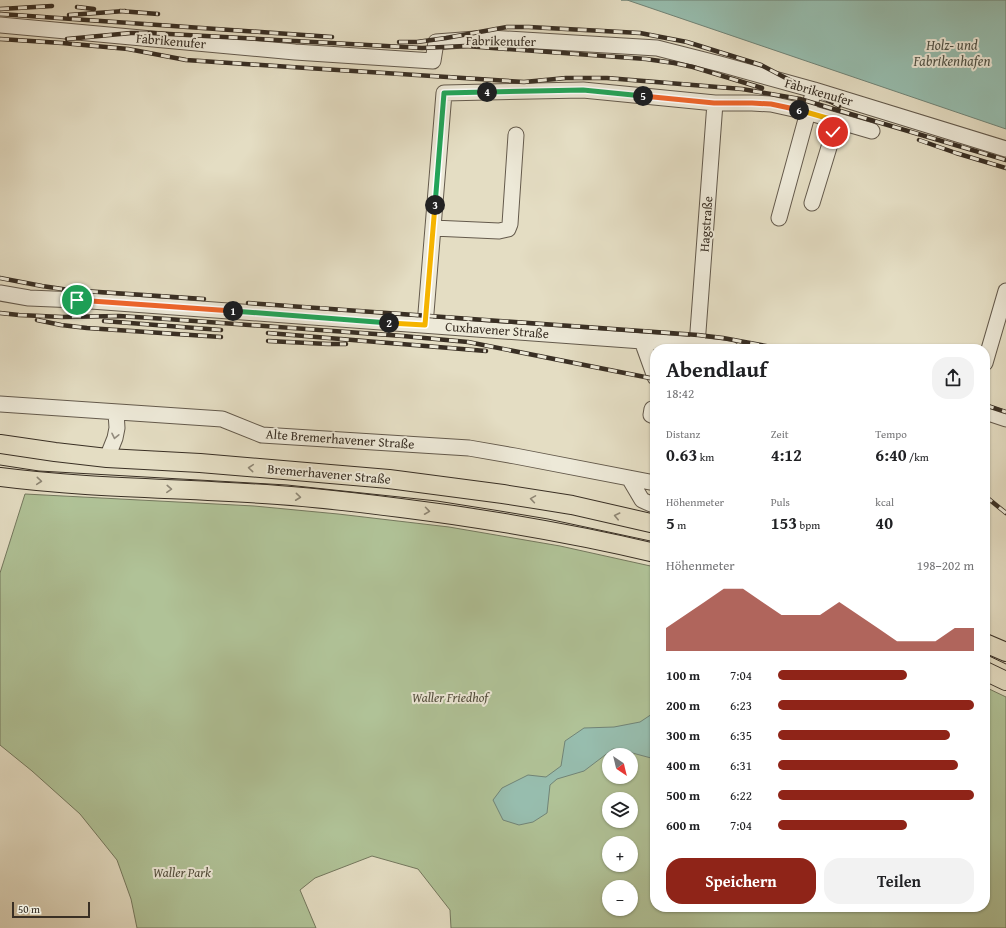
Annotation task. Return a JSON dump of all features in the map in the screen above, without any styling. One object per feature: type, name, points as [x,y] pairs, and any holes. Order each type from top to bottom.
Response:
[{"type":"main road","name":"Bremerhavener Straße","points":[[0,444],[108,458],[200,463],[389,479],[503,494],[572,506],[650,523]]},
{"type":"main road","name":"Bremerhavener Straße","points":[[0,477],[95,485],[279,495],[392,506],[571,534],[650,552]]},
{"type":"main road","points":[[990,645],[1006,652]]},
{"type":"main road","points":[[990,673],[1006,681]]},
{"type":"street","name":"Fabrikenufer","points":[[0,25],[295,52],[433,61],[436,42],[489,38],[657,48],[814,90],[1006,149]]},
{"type":"street","points":[[425,325],[444,93],[583,90],[714,103],[764,104],[807,112],[872,131]]},
{"type":"street","points":[[778,218],[814,90]]},
{"type":"street","name":"Hagstraße","points":[[697,344],[714,103]]},
{"type":"street","points":[[812,203],[837,121]]},
{"type":"street","points":[[433,228],[499,231],[508,229],[510,224],[516,135]]},
{"type":"street","name":"Cuxhavener Straße","points":[[0,293],[29,298],[77,300],[683,344]]},
{"type":"street","points":[[990,347],[1005,300]]},
{"type":"street","points":[[642,341],[650,363]]},
{"type":"street","name":"Alte Bremerhavener Straße","points":[[0,404],[222,419],[262,435],[469,448],[650,482]]},
{"type":"street","points":[[108,458],[116,438],[116,412]]},
{"type":"street","points":[[990,414],[1006,419]]},
{"type":"street","points":[[629,478],[642,500],[650,504]]},
{"type":"green space","name":"Waller Friedhof","points":[[25,494],[254,506],[449,527],[560,546],[650,566],[650,912],[990,912],[990,689],[1006,697],[1006,928],[451,928],[450,910],[418,869],[372,856],[315,878],[300,890],[316,928],[137,928],[131,899],[117,860],[80,814],[32,771],[0,745],[0,573]]},
{"type":"water","name":"Holz- und Fabrikenhafen","points":[[627,0],[1006,0],[1006,129]]},
{"type":"water","points":[[650,715],[650,758],[638,754],[638,748],[602,748],[602,757],[584,771],[557,779],[550,785],[547,813],[533,822],[519,825],[503,820],[493,800],[502,788],[528,775],[546,777],[561,766],[565,741],[584,728],[614,727],[640,722]]},
{"type":"tram line","points":[[0,465],[39,471],[287,485],[437,501],[548,519],[650,541]]},
{"type":"tram line","points":[[990,656],[1006,664]]},
{"type":"railway","points":[[0,9],[52,6]]},
{"type":"railway","points":[[77,7],[94,9]]},
{"type":"railway","points":[[120,11],[158,14]]},
{"type":"railway","points":[[69,15],[125,11]]},
{"type":"railway","points":[[0,14],[332,37]]},
{"type":"railway","points":[[399,42],[417,42],[446,38],[507,27],[640,33],[687,42],[761,65],[839,106]]},
{"type":"railway","points":[[67,39],[131,33],[151,33],[422,48],[465,46],[646,59],[693,67],[762,88]]},
{"type":"railway","points":[[0,39],[128,49],[186,60],[524,82],[566,78],[607,78],[742,89],[800,99],[1006,160]]},
{"type":"railway","points":[[919,140],[1006,168]]},
{"type":"railway","points":[[0,278],[69,290],[204,299]]},
{"type":"railway","points":[[248,303],[698,335],[755,344]]},
{"type":"railway","points":[[0,313],[62,317],[119,316],[468,342],[650,378]]},
{"type":"railway","points":[[37,320],[87,328],[221,337]]},
{"type":"railway","points":[[104,321],[221,330]]},
{"type":"railway","points":[[268,333],[486,351]]},
{"type":"railway","points":[[268,341],[346,344]]},
{"type":"railway","points":[[990,407],[1006,412]]},
{"type":"railway","points":[[990,500],[1006,513]]},
{"type":"route","points":[[77,300],[425,325],[444,93],[583,90],[714,103],[771,104],[807,112],[837,121],[833,132]]},
{"type":"park label","name":"Waller Park","points":[[182,872]]}]
